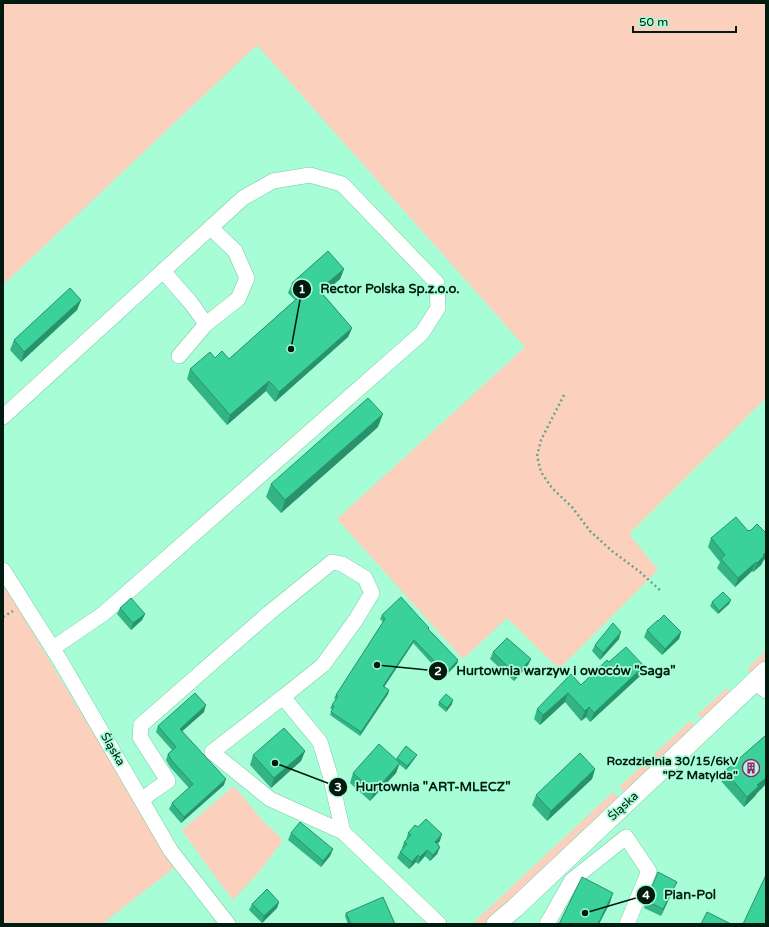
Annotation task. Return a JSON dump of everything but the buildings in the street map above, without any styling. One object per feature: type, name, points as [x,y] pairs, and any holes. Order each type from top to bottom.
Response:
[{"type":"main road","name":"Śląska","points":[[496,924],[762,681]]},
{"type":"street","points":[[3,417],[243,198],[273,181],[310,175],[342,184],[437,283],[438,308],[422,333],[121,599],[103,614],[53,648]]},
{"type":"street","points":[[179,356],[206,324],[238,299],[247,278],[235,251],[211,228]]},
{"type":"street","points":[[163,271],[206,324]]},
{"type":"street","points":[[142,800],[168,781],[140,738],[141,725],[269,613],[332,562],[342,564],[365,578],[372,593],[355,621],[323,665],[212,752],[270,799],[343,832],[436,923]]},
{"type":"street","name":"Śląska","points":[[3,570],[53,648],[171,851],[228,924]]},
{"type":"street","points":[[283,697],[320,742],[330,775],[343,832]]},
{"type":"street","points":[[547,924],[572,880],[626,837],[649,871],[627,924]]},
{"type":"path","points":[[564,395],[540,440],[537,456],[541,472],[552,488],[572,508],[590,531],[662,592]]},
{"type":"shaded area","points":[[3,3],[766,3],[766,398],[629,534],[658,570],[559,669],[507,618],[463,659],[337,519],[525,347],[257,45],[3,285]]},
{"type":"shaded area","points":[[3,583],[174,868],[102,924],[3,924]]},
{"type":"shaded area","points":[[766,650],[766,664],[754,675],[747,669]]},
{"type":"shaded area","points":[[727,688],[730,693],[705,717],[696,716]]},
{"type":"shaded area","points":[[690,721],[697,728],[627,794],[619,787]]},
{"type":"shaded area","points":[[234,786],[263,821],[283,840],[259,872],[233,900],[182,830]]},
{"type":"shaded area","points":[[613,792],[621,800],[500,913],[483,924],[472,924]]},
{"type":"place","name":"Rector Polska Sp.z.o.o.","points":[[291,349]]},
{"type":"place","name":"Hurtownia warzyw i owoców \"Saga\"","points":[[377,665]]},
{"type":"place","name":"Hurtownia \"ART-MLECZ\"","points":[[275,763]]},
{"type":"place","name":"Rozdzielnia 30/15/6kV \"PZ Matylda\"","points":[[751,768]]},
{"type":"place","name":"Pian-Pol","points":[[585,913]]}]
